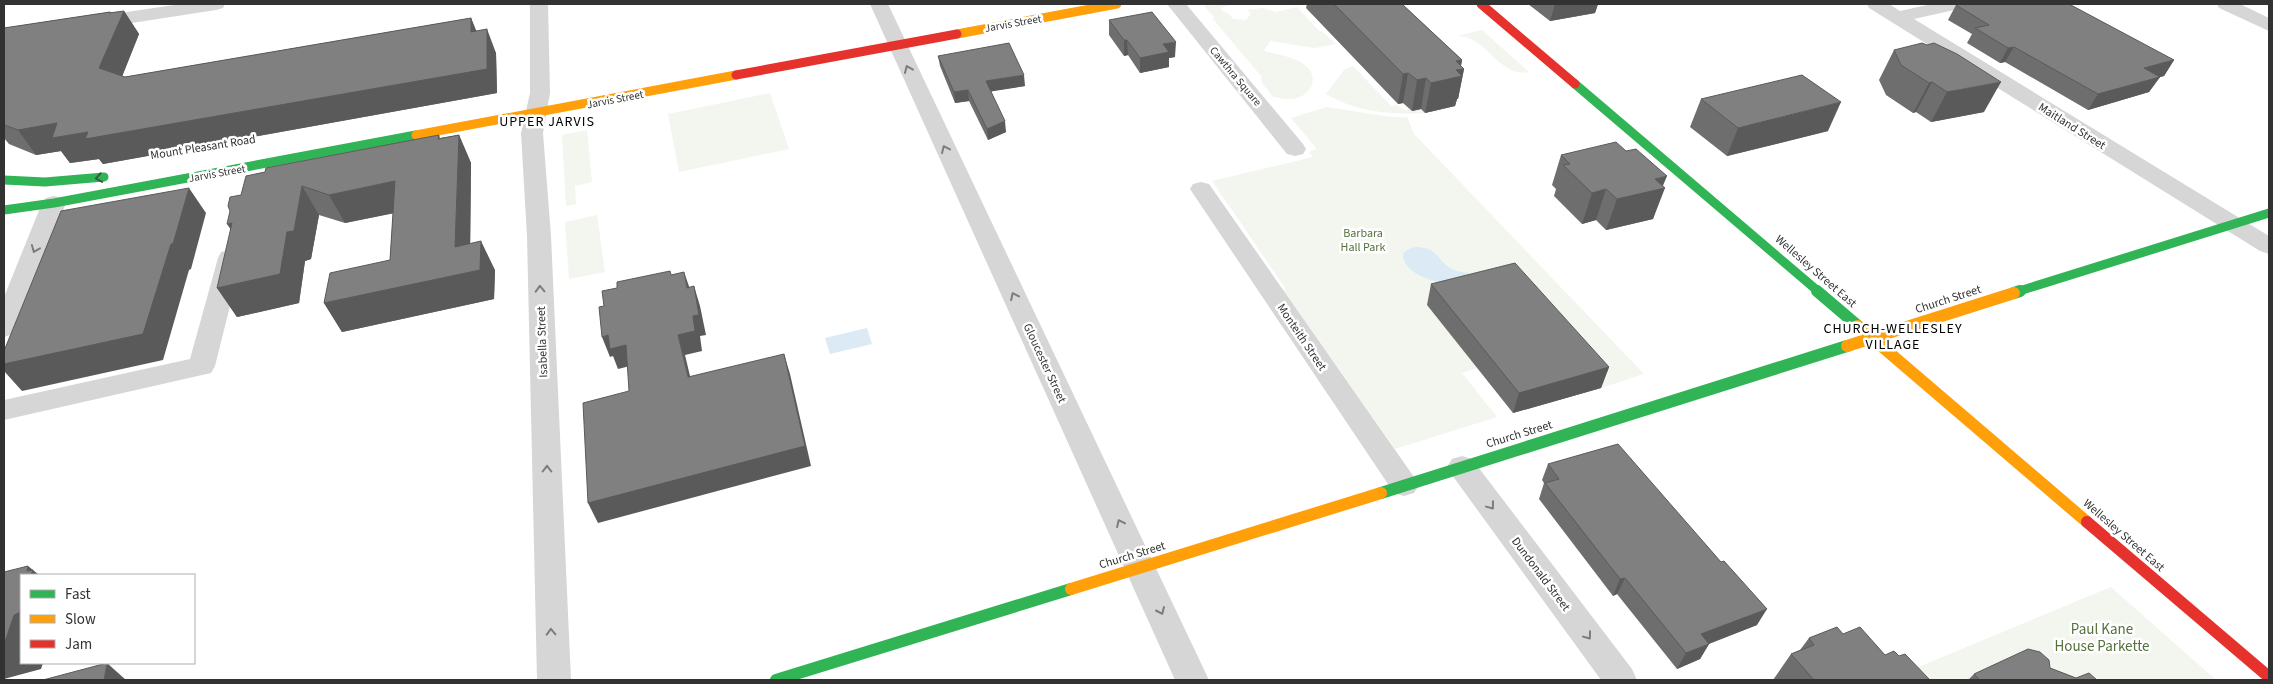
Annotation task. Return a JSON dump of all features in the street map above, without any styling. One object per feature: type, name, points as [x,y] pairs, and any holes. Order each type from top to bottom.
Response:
[{"type":"main road","name":"Jarvis Street","points":[[54,203],[1117,4]]},
{"type":"main road","name":"Wellesley Street East","points":[[1481,4],[1873,337],[2269,678]]},
{"type":"main road","name":"Mount Pleasant Road","points":[[268,150],[407,137]]},
{"type":"main road","points":[[4,180],[45,182],[112,176]]},
{"type":"main road","points":[[4,200],[54,203]]},
{"type":"main road","points":[[4,210],[54,203]]},
{"type":"main road","points":[[4,220],[54,203]]},
{"type":"main road","name":"Church Street","points":[[776,680],[1404,486],[2269,213]]},
{"type":"street","points":[[79,25],[131,10],[216,4]]},
{"type":"street","name":"Isabella Street","points":[[539,4],[540,93],[532,134],[539,236],[554,680]]},
{"type":"street","name":"Gloucester Street","points":[[879,4],[919,94],[1141,566],[1192,680]]},
{"type":"street","name":"Cawthra Square","points":[[1176,4],[1296,149]]},
{"type":"street","name":"Maitland Street","points":[[1876,4],[2269,246]]},
{"type":"street","points":[[1898,17],[1956,4]]},
{"type":"street","points":[[2226,4],[2269,25]]},
{"type":"street","name":"Monteith Street","points":[[1201,189],[1404,486]]},
{"type":"street","points":[[4,328],[54,203]]},
{"type":"street","points":[[4,410],[202,366],[234,239]]},
{"type":"street","name":"Dundonald Street","points":[[1462,467],[1620,680]]},
{"type":"green space","points":[[1206,4],[1228,4],[1221,8],[1222,11],[1229,14],[1233,19],[1246,20],[1251,14],[1247,10],[1263,8],[1276,12],[1297,7],[1319,31],[1322,31],[1336,44],[1315,48],[1270,41],[1264,51],[1288,57],[1304,64],[1311,72],[1313,81],[1309,90],[1297,98],[1273,97],[1262,83],[1261,76],[1212,18],[1215,18],[1204,6]]},
{"type":"green space","points":[[1482,30],[1529,72],[1518,72],[1509,69],[1477,42],[1457,36]]},
{"type":"green space","points":[[1353,66],[1391,106],[1397,105],[1404,110],[1421,109],[1425,113],[1386,113],[1374,111],[1349,105],[1326,94],[1344,70]]},
{"type":"green space","points":[[770,93],[789,149],[679,172],[668,114]]},
{"type":"green space","name":"Barbara Hall Park","points":[[1327,107],[1391,117],[1407,117],[1414,134],[1644,374],[1601,388],[1509,283],[1427,304],[1477,368],[1462,373],[1497,417],[1395,449],[1283,290],[1286,289],[1212,181],[1313,157],[1309,152],[1317,149],[1291,118]]},
{"type":"green space","points":[[587,130],[592,182],[575,186],[576,204],[566,206],[562,135]]},
{"type":"green space","points":[[597,215],[605,272],[569,279],[565,222]]},
{"type":"green space","name":"Paul Kane House Parkette","points":[[2111,587],[2216,680],[1926,680],[1916,668]]},
{"type":"shaded area","points":[[1415,247],[1434,252],[1447,266],[1468,273],[1476,279],[1444,283],[1424,278],[1412,270],[1404,260],[1403,253]]},
{"type":"shaded area","points":[[867,328],[872,344],[830,354],[825,338]]},
{"type":"building","points":[[1334,4],[1402,4],[1462,60],[1456,61],[1464,69],[1456,70],[1462,76],[1431,83],[1426,78],[1417,80],[1408,73],[1403,74]]},
{"type":"building","points":[[2069,4],[2174,60],[2144,68],[2160,77],[2098,94],[2014,47],[2008,48],[1975,28],[1989,25],[1956,5]]},
{"type":"building","points":[[124,11],[99,68],[125,77],[471,18],[471,32],[487,29],[487,69],[85,139],[88,132],[52,138],[57,123],[18,130],[4,125],[4,28]]},
{"type":"building","points":[[1152,12],[1176,42],[1163,44],[1169,52],[1140,58],[1109,20]]},
{"type":"building","points":[[1009,43],[1024,75],[986,81],[1005,121],[987,129],[968,90],[954,92],[938,56]]},
{"type":"building","points":[[1922,43],[1927,45],[1934,43],[1957,54],[2001,82],[1947,92],[1901,65],[1894,50]]},
{"type":"building","points":[[1802,75],[1841,102],[1738,128],[1701,99]]},
{"type":"building","points":[[439,135],[438,139],[459,135],[455,247],[481,241],[480,270],[324,303],[330,273],[390,260],[395,181],[329,195],[302,186],[294,231],[287,232],[280,274],[217,288],[232,223],[227,224],[230,211],[228,206],[230,197],[241,195],[246,176],[265,172],[266,168]]},
{"type":"building","points":[[1616,142],[1626,151],[1636,149],[1667,176],[1655,179],[1665,188],[1617,199],[1606,189],[1592,193],[1563,165],[1570,164],[1561,155]]},
{"type":"building","points":[[189,188],[173,244],[171,244],[143,334],[4,364],[4,351],[61,211]]},
{"type":"building","points":[[1515,263],[1609,367],[1519,393],[1431,284]]},
{"type":"building","points":[[670,271],[671,275],[684,272],[687,288],[694,286],[699,315],[693,316],[695,331],[678,335],[688,377],[784,354],[805,446],[588,503],[583,403],[629,391],[626,345],[610,349],[608,335],[602,337],[599,307],[604,306],[602,291],[617,288],[617,282]]},
{"type":"building","points":[[1618,444],[1721,562],[1724,561],[1767,609],[1701,634],[1709,644],[1686,653],[1625,578],[1620,579],[1545,483],[1559,479],[1548,464]]},
{"type":"building","points":[[28,566],[27,571],[33,570],[31,574],[20,574],[20,610],[19,613],[14,615],[4,640],[4,572]]},
{"type":"building","points":[[1837,627],[1843,634],[1860,627],[1885,655],[1894,651],[1899,656],[1905,654],[1930,680],[1814,680],[1791,654],[1814,645],[1809,638]]},
{"type":"building","points":[[2028,649],[2040,652],[2049,660],[2050,668],[2076,678],[2089,673],[2097,680],[1980,680],[1974,674]]},
{"type":"building","points":[[103,664],[107,664],[104,680],[43,680]]},
{"type":"traffic: fast","points":[[1575,84],[1858,326]]},
{"type":"traffic: fast","points":[[4,210],[54,203],[416,135]]},
{"type":"traffic: fast","points":[[4,180],[45,182],[104,177]]},
{"type":"traffic: fast","points":[[2014,293],[2269,213]]},
{"type":"traffic: fast","points":[[1381,493],[1847,346]]},
{"type":"traffic: fast","points":[[776,680],[1071,589]]},
{"type":"traffic: slow","points":[[957,34],[1117,4]]},
{"type":"traffic: slow","points":[[416,135],[736,75]]},
{"type":"traffic: slow","points":[[1847,346],[2014,293]]},
{"type":"traffic: slow","points":[[1858,326],[2087,522]]},
{"type":"traffic: slow","points":[[1071,589],[1381,493]]},
{"type":"traffic: jam","points":[[1481,4],[1575,84]]},
{"type":"traffic: jam","points":[[736,75],[957,34]]},
{"type":"traffic: jam","points":[[2087,522],[2269,677]]},
{"type":"district","name":"UPPER JARVIS","points":[[547,121]]},
{"type":"district","name":"CHURCH-WELLESLEY VILLAGE","points":[[1893,336]]}]
